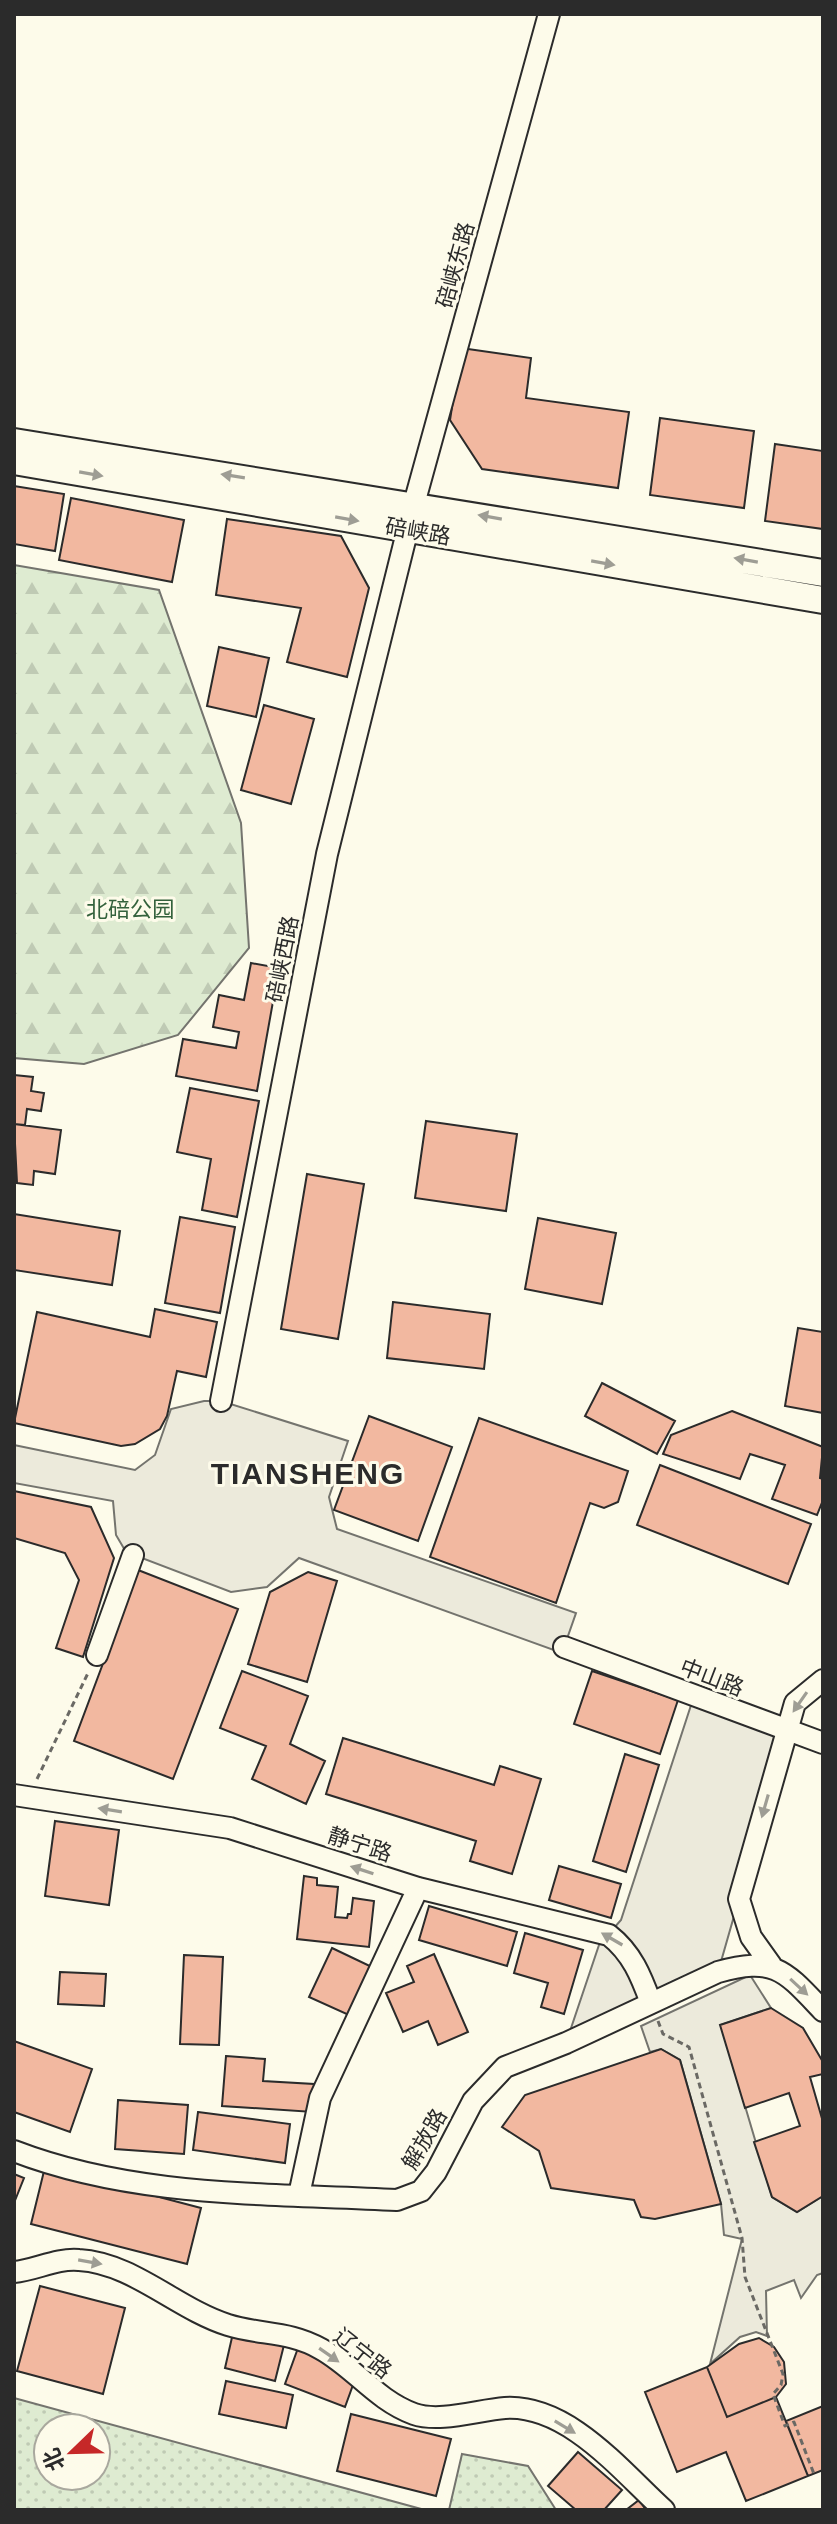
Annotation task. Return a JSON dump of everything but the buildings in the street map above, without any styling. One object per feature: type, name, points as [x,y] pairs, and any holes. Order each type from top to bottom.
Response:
[{"type":"main road","name":"碚峡路","points":[[14,442],[411,516],[823,600]]},
{"type":"main road","name":"碚峡路","points":[[14,461],[823,573]]},
{"type":"street","name":"碚峡东路","points":[[411,516],[549,14]]},
{"type":"street","name":"碚峡西路","points":[[221,1401],[327,854],[411,516]]},
{"type":"street","points":[[97,1655],[133,1555]]},
{"type":"street","name":"中山路","points":[[564,1647],[823,1743]]},
{"type":"street","points":[[823,1680],[813,1685],[795,1703],[739,1899],[751,1937],[771,1965],[795,1981],[823,2011]]},
{"type":"street","name":"静宁路","points":[[21,1796],[230,1828],[418,1888],[609,1935],[624,1946],[640,1972],[651,2003]]},
{"type":"street","points":[[299,2195],[320,2098],[418,1888]]},
{"type":"street","name":"解放路","points":[[14,2151],[49,2165],[152,2188],[397,2200],[421,2191],[436,2172],[473,2101],[505,2067],[718,1972],[742,1965],[771,1965]]},
{"type":"street","name":"辽宁路","points":[[14,2272],[61,2260],[112,2266],[229,2326],[294,2335],[323,2350],[384,2401],[418,2415],[509,2408],[550,2417],[586,2439],[664,2510]]},
{"type":"path","points":[[21,1796],[97,1655]]},
{"type":"path","points":[[651,2003],[663,2034],[689,2047],[742,2238],[745,2277],[783,2374],[781,2385],[773,2394],[785,2426],[794,2422],[814,2474]]},
{"type":"green space","name":"北碚公园","points":[[14,565],[159,590],[241,823],[249,948],[178,1035],[84,1064],[14,1058]]},
{"type":"green space","points":[[14,2398],[65,2412],[32,2412],[32,2492],[112,2492],[112,2425],[425,2510],[14,2510]]},
{"type":"green space","points":[[462,2454],[528,2466],[556,2510],[449,2510]]},
{"type":"shaded area","points":[[204,1401],[221,1401],[348,1441],[329,1497],[337,1529],[576,1613],[562,1653],[299,1558],[267,1587],[231,1592],[126,1552],[116,1535],[113,1501],[14,1483],[14,1445],[135,1470],[155,1455],[171,1409]]},
{"type":"shaded area","points":[[694,1696],[787,1731],[718,1972],[566,2043],[599,1945],[621,1920]]},
{"type":"shaded area","points":[[750,1975],[771,2008],[721,2025],[772,2197],[797,2212],[823,2196],[823,2273],[817,2275],[801,2298],[794,2280],[766,2291],[767,2336],[756,2332],[740,2337],[710,2364],[742,2239],[724,2235],[721,2204],[680,2060],[661,2049],[650,2052],[641,2026]]},
{"type":"district","name":"TIANSHENG","points":[[308,1474]]}]
